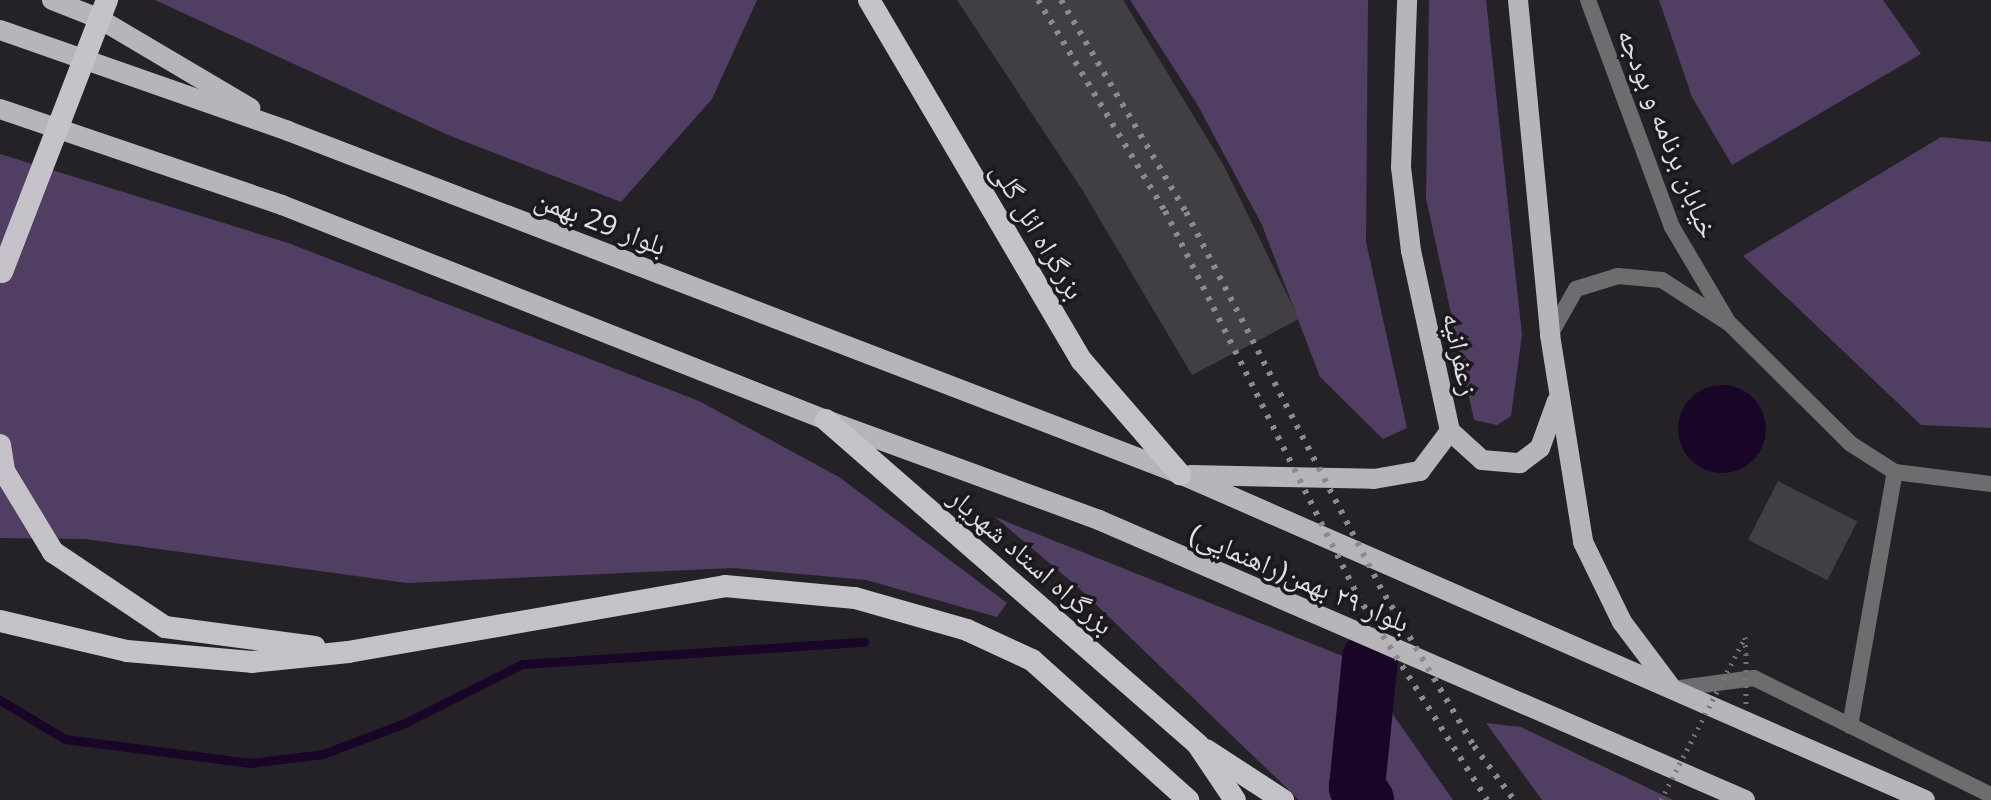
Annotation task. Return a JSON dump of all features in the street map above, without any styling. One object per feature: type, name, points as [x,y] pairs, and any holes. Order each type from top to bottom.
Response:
[{"type":"highway","points":[[1,279],[107,0]]},
{"type":"highway","name":"بزرگراه ائل گلی","points":[[869,0],[1082,361],[1180,474]]},
{"type":"highway","name":"بزرگراه استاد شهریار","points":[[826,420],[1198,745],[1283,800]]},
{"type":"highway","points":[[0,445],[4,471],[53,552],[165,627],[348,652]]},
{"type":"highway","points":[[0,621],[127,651],[252,662],[348,652],[725,586],[855,598],[967,630],[1032,660],[1188,800]]},
{"type":"highway","name":"بزرگراه استاد شهریار","points":[[1198,745],[1235,800]]},
{"type":"main road","points":[[52,0],[98,18],[288,131]]},
{"type":"main road","name":"زعفرانیه","points":[[1180,474],[1374,479],[1420,471],[1450,431],[1411,251],[1401,167],[1407,0]]},
{"type":"main road","points":[[1518,0],[1550,335],[1583,542],[1622,622],[1673,689]]},
{"type":"main road","name":"بلوار 29 بهمن","points":[[0,30],[288,131],[1180,474]]},
{"type":"main road","points":[[0,109],[282,205],[826,420]]},
{"type":"main road","points":[[1450,431],[1482,460],[1520,463],[1540,448],[1558,400]]},
{"type":"main road","name":"بلوار ٢٩ بهمن(راهنمایی)","points":[[826,420],[1099,520],[1745,800]]},
{"type":"main road","name":"بلوار ٢٩ بهمن(راهنمایی)","points":[[1180,474],[1925,800]]},
{"type":"street","name":"خیابان برنامه و بودجه","points":[[1588,0],[1672,227],[1730,324]]},
{"type":"street","name":"خیابان برنامه و بودجه","points":[[1550,335],[1576,289],[1618,276],[1662,280],[1730,324],[1851,444],[1895,472],[1991,484]]},
{"type":"street","points":[[1850,726],[1895,472]]},
{"type":"street","points":[[1673,689],[1754,678],[1991,795]]},
{"type":"path","points":[[1661,800],[1745,637],[1746,705]]},
{"type":"shaded area","points":[[155,0],[757,0],[712,99],[621,202],[448,135]]},
{"type":"shaded area","points":[[1130,0],[1368,0],[1366,242],[1407,428],[1383,439],[1320,377],[1262,225],[1197,104]]},
{"type":"shaded area","points":[[1429,0],[1486,0],[1522,335],[1511,416],[1497,425],[1474,420],[1426,198]]},
{"type":"shaded area","points":[[1659,0],[1883,0],[1921,54],[1732,165],[1692,97]]},
{"type":"shaded area","points":[[1941,137],[1991,142],[1991,428],[1921,425],[1743,256]]},
{"type":"shaded area","points":[[0,154],[288,243],[699,401],[839,477],[1007,603],[997,617],[866,580],[733,568],[407,583],[85,539],[0,538]]},
{"type":"shaded area","points":[[1722,385],[1739,389],[1753,398],[1762,412],[1766,429],[1762,446],[1753,460],[1739,469],[1722,473],[1705,469],[1691,460],[1682,446],[1678,429],[1682,412],[1691,398],[1705,389]]},
{"type":"shaded area","points":[[995,517],[1375,669],[1394,716],[1453,800],[1299,800],[1080,589]]},
{"type":"shaded area","points":[[1486,723],[1521,727],[1673,800],[1542,800]]},
{"type":"building","points":[[957,0],[1123,0],[1224,166],[1299,319],[1192,375],[1083,191]]},
{"type":"building","points":[[1778,481],[1857,521],[1827,580],[1748,540]]},
{"type":"waterway","points":[[0,700],[65,739],[250,763],[323,754],[405,723],[522,664],[864,642]]},
{"type":"waterway","points":[[1366,800],[1357,787],[1370,659]]},
{"type":"railway","points":[[1038,0],[1165,211],[1357,595],[1487,800]]},
{"type":"railway","points":[[1061,0],[1186,212],[1379,585],[1474,746],[1514,800]]}]
